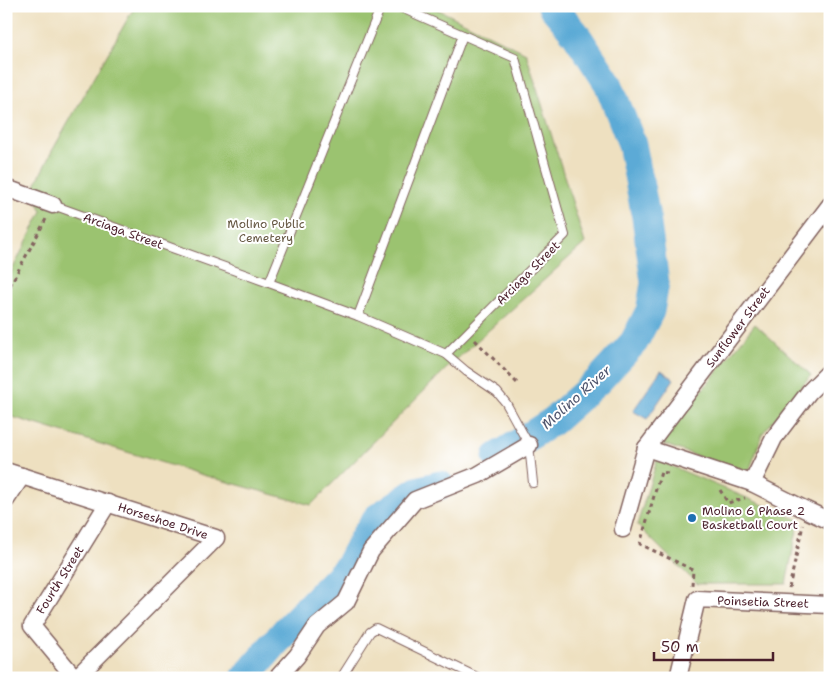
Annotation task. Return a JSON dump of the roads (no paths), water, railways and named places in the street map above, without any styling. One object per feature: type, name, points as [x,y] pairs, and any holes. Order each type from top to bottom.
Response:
[{"type":"street","name":"Arciaga Street","points":[[6,188],[53,206]]},
{"type":"street","name":"Sunflower Street","points":[[646,448],[830,205]]},
{"type":"street","points":[[749,490],[774,438],[808,392],[830,371]]},
{"type":"street","points":[[277,678],[297,656],[317,626],[346,602],[371,551],[415,500],[478,475],[529,446]]},
{"type":"street","points":[[623,529],[646,448],[749,490],[830,520]]},
{"type":"street","points":[[6,500],[14,474]]},
{"type":"street","name":"Horseshoe Drive","points":[[14,474],[216,538],[75,678]]},
{"type":"street","name":"Fourth Street","points":[[75,678],[32,626],[108,503]]},
{"type":"street","name":"Poinsetia Street","points":[[678,678],[694,595],[786,604],[830,605]]},
{"type":"lane","points":[[269,283],[381,6]]},
{"type":"lane","name":"Arciaga Street","points":[[53,206],[358,316],[446,354],[565,235],[515,58],[397,6]]},
{"type":"lane","points":[[358,316],[463,35]]},
{"type":"lane","points":[[446,354],[466,371],[497,392],[506,403],[529,446],[533,483]]},
{"type":"lane","points":[[341,678],[370,632],[376,628],[478,678]]},
{"type":"water","points":[[661,370],[674,379],[647,419],[633,411]]},
{"type":"waterway","name":"Molino River","points":[[497,457],[553,421],[598,381],[634,342],[650,311],[655,283],[646,217],[632,144],[608,83],[575,33],[552,6]]},
{"type":"waterway","name":"Molino River","points":[[245,678],[287,629],[348,567],[364,537],[377,518],[417,491],[440,485]]},
{"type":"place","name":"Molino 6 Phase 2 Basketball Court","points":[[692,518]]},
{"type":"park label","name":"Molino Public Cemetery","points":[[266,231]]}]
